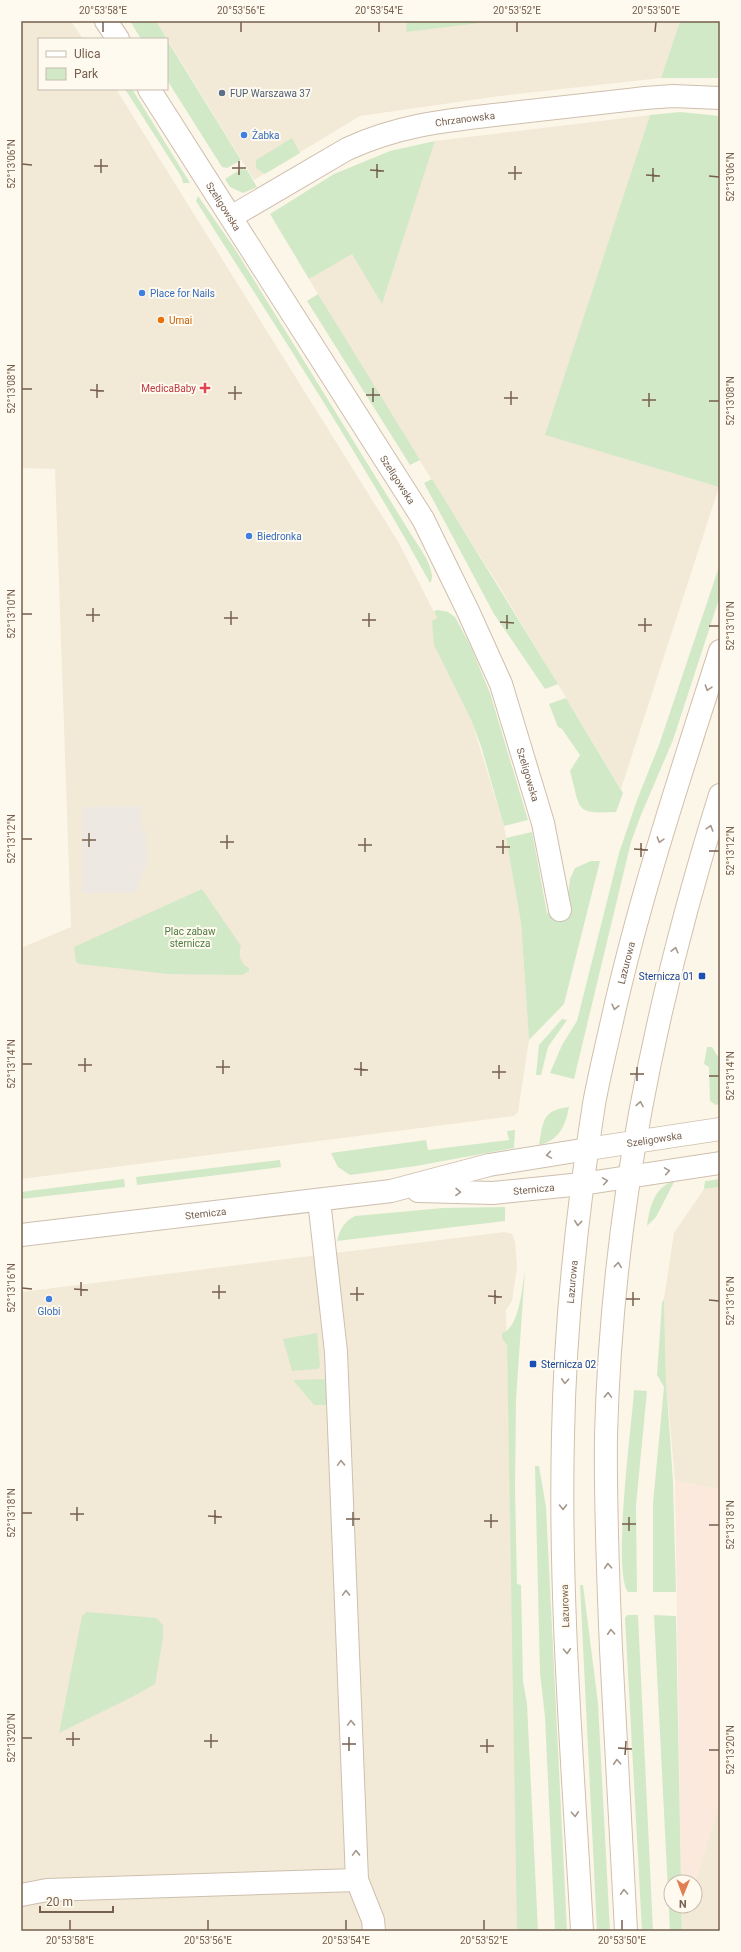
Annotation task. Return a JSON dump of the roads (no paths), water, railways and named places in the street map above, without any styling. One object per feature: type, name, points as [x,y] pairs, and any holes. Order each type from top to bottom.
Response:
[{"type":"street","points":[[106,21],[117,38]]},
{"type":"street","name":"Szeligowska","points":[[150,90],[422,519],[468,611],[501,684],[543,823],[560,910]]},
{"type":"street","name":"Chrzanowska","points":[[231,217],[348,148],[366,140],[406,127],[447,120],[645,98],[673,96],[720,98]]},
{"type":"street","name":"Lazurowa","points":[[582,1931],[566,1618],[562,1439],[569,1314],[582,1184],[601,1072],[635,924],[671,803],[720,651]]},
{"type":"street","points":[[626,1931],[614,1704],[606,1494],[608,1379],[612,1322],[628,1177],[656,1027],[678,938],[720,795]]},
{"type":"street","name":"Szeligowska","points":[[588,1149],[720,1129]]},
{"type":"street","name":"Sternicza","points":[[21,1234],[391,1191],[489,1165],[588,1149]]},
{"type":"street","points":[[628,1177],[720,1163]]},
{"type":"street","name":"Sternicza","points":[[391,1191],[493,1193],[582,1184],[628,1177]]},
{"type":"street","points":[[319,1200],[336,1352],[357,1880],[373,1920],[374,1931]]},
{"type":"street","points":[[21,1895],[47,1890],[357,1880]]},
{"type":"place","name":"FUP Warszawa 37","points":[[222,93]]},
{"type":"place","name":"Żabka","points":[[244,135]]},
{"type":"place","name":"Place for Nails","points":[[142,293]]},
{"type":"place","name":"Umai","points":[[161,320]]},
{"type":"place","name":"MedicaBaby","points":[[205,388]]},
{"type":"place","name":"Biedronka","points":[[249,536]]},
{"type":"place","name":"Sternicza 01","points":[[702,976]]},
{"type":"place","name":"Globi","points":[[49,1299]]},
{"type":"place","name":"Sternicza 02","points":[[533,1364]]},
{"type":"park label","name":"Plac zabaw sternicza","points":[[190,936]]}]
